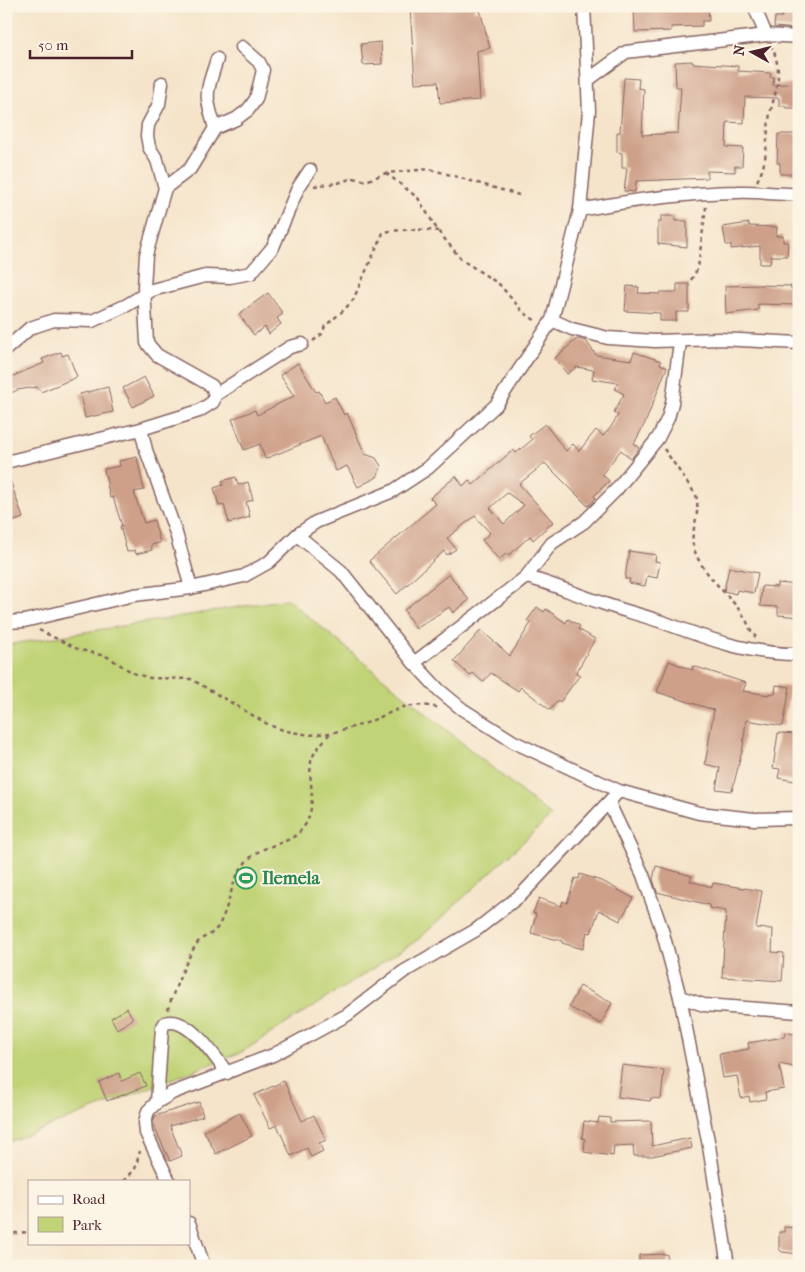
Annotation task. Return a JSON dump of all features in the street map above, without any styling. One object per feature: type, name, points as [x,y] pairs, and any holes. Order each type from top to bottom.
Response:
[{"type":"street","points":[[6,622],[24,621],[134,595],[192,588],[244,576],[269,562],[297,535],[316,522],[393,491],[428,468],[496,405],[551,322],[580,210],[588,111],[584,6]]},
{"type":"street","points":[[754,6],[766,35]]},
{"type":"street","points":[[588,80],[626,52],[766,35],[799,37]]},
{"type":"street","points":[[164,188],[190,168],[215,128],[236,119],[248,110],[256,99],[263,70],[259,62],[242,47]]},
{"type":"street","points":[[215,128],[207,104],[206,91],[217,59]]},
{"type":"street","points":[[6,462],[141,429],[207,408],[213,402],[215,394],[212,386],[151,350],[145,332],[146,255],[164,188],[157,160],[149,147],[147,136],[148,125],[159,104],[162,83]]},
{"type":"street","points":[[6,348],[30,328],[62,318],[83,322],[92,321],[122,308],[152,290],[205,276],[230,278],[251,273],[273,247],[298,188],[310,170]]},
{"type":"street","points":[[580,210],[630,200],[719,193],[799,194]]},
{"type":"street","points":[[551,322],[580,332],[608,338],[680,342],[719,338],[799,343]]},
{"type":"street","points":[[414,663],[526,577],[552,543],[584,522],[606,501],[658,438],[672,403],[680,342]]},
{"type":"street","points":[[215,394],[290,347],[302,344]]},
{"type":"street","points":[[141,429],[176,533],[192,588]]},
{"type":"street","points":[[297,535],[341,571],[414,663],[439,690],[462,709],[514,742],[619,791],[699,812],[754,819],[799,818]]},
{"type":"street","points":[[526,577],[713,641],[772,652],[799,654]]},
{"type":"street","points":[[169,1180],[146,1133],[145,1122],[148,1111],[157,1102],[172,1093],[274,1055],[347,1015],[403,972],[476,930],[522,894],[619,791]]},
{"type":"street","points":[[609,803],[643,875],[662,930],[680,997],[709,1146],[728,1266]]},
{"type":"street","points":[[680,997],[704,1005],[799,1012]]},
{"type":"street","points":[[685,1021],[704,1005]]},
{"type":"street","points":[[157,1102],[162,1028],[168,1022],[174,1020],[200,1039],[227,1072]]},
{"type":"street","points":[[190,1226],[204,1266]]},
{"type":"path","points":[[741,192],[755,183],[761,174],[778,81],[777,62],[766,35]]},
{"type":"path","points":[[298,188],[338,183],[353,178],[366,181],[386,173],[430,169],[520,195]]},
{"type":"path","points":[[386,173],[418,198],[438,231],[462,260],[500,284],[523,312],[534,320],[551,322]]},
{"type":"path","points":[[691,280],[698,268],[706,208],[719,193]]},
{"type":"path","points":[[302,344],[314,340],[322,334],[325,326],[353,300],[383,233],[391,229],[413,231],[428,228],[438,231]]},
{"type":"path","points":[[658,438],[696,496],[698,504],[693,538],[695,550],[713,581],[744,616],[752,634],[772,652]]},
{"type":"path","points":[[24,621],[45,634],[78,649],[108,658],[133,673],[150,678],[191,679],[269,725],[310,735],[331,733],[364,724],[403,707],[423,705],[462,709]]},
{"type":"path","points":[[168,1022],[167,1011],[176,986],[198,942],[217,929],[228,905],[234,881],[242,867],[258,852],[280,845],[295,837],[308,819],[313,787],[312,758],[331,733]]},
{"type":"path","points":[[125,1180],[135,1169],[146,1133]]},
{"type":"path","points":[[6,1234],[28,1232]]},
{"type":"green space","name":"Ilemela","points":[[287,599],[551,816],[419,939],[242,1052],[6,1143],[6,645]]},
{"type":"building","points":[[410,6],[473,6],[474,11],[480,10],[490,48],[477,51],[480,100],[440,103],[438,82],[415,83]]},
{"type":"building","points":[[708,6],[709,21],[702,21],[702,26],[671,27],[671,31],[635,32],[634,8]]},
{"type":"building","points":[[783,6],[799,6],[799,29],[774,27],[775,17],[782,17]]},
{"type":"building","points":[[381,42],[382,64],[363,65],[361,44]]},
{"type":"building","points":[[692,61],[692,63],[738,66],[738,71],[771,73],[770,77],[774,77],[773,85],[799,83],[799,108],[779,106],[779,98],[745,97],[744,123],[727,122],[726,147],[743,148],[742,166],[735,166],[735,172],[707,171],[707,178],[636,181],[635,192],[624,191],[627,168],[622,168],[622,153],[617,152],[617,132],[620,132],[624,78],[639,79],[638,88],[644,89],[642,135],[678,133],[681,87],[676,87],[675,62]]},
{"type":"building","points":[[778,134],[799,134],[799,174],[780,174],[780,163],[777,163]]},
{"type":"building","points":[[661,216],[675,216],[675,221],[687,221],[687,247],[658,244],[658,222],[661,222]]},
{"type":"building","points":[[749,223],[749,226],[777,227],[776,236],[783,236],[783,242],[788,242],[787,256],[771,256],[770,264],[760,264],[760,246],[731,249],[731,245],[726,245],[723,227]]},
{"type":"building","points":[[677,284],[689,284],[689,312],[676,312],[676,321],[660,321],[660,313],[625,311],[627,286],[639,287],[638,293],[660,294],[660,292],[677,292]]},
{"type":"building","points":[[725,286],[791,286],[791,289],[799,290],[799,305],[758,304],[758,310],[726,314]]},
{"type":"building","points":[[268,293],[283,314],[277,318],[281,324],[269,334],[265,327],[254,335],[239,314]]},
{"type":"building","points":[[577,339],[586,341],[596,355],[631,360],[634,352],[661,361],[660,364],[667,367],[646,421],[634,444],[639,448],[631,459],[621,450],[602,474],[609,481],[594,496],[596,498],[588,506],[545,463],[519,484],[553,522],[533,540],[530,536],[509,555],[507,553],[499,560],[482,540],[490,533],[475,516],[447,538],[456,549],[447,555],[444,551],[397,594],[369,561],[436,504],[430,498],[456,476],[463,486],[469,480],[473,485],[513,450],[516,453],[532,440],[529,436],[545,424],[566,451],[573,444],[579,451],[596,430],[603,436],[611,427],[618,415],[614,412],[624,394],[615,389],[618,383],[592,379],[594,370],[577,367],[567,374],[555,358]],"holes":[[[507,493],[524,505],[504,524],[490,508]]]},
{"type":"building","points":[[61,352],[62,356],[68,354],[77,377],[41,392],[37,387],[17,390],[6,396],[6,379],[44,363],[42,359]]},
{"type":"building","points":[[298,363],[316,392],[319,391],[325,402],[335,397],[344,415],[347,413],[365,454],[376,458],[381,466],[377,477],[358,487],[347,466],[336,471],[321,436],[265,459],[260,444],[244,450],[232,419],[255,410],[257,415],[294,396],[280,375]]},
{"type":"building","points":[[144,377],[154,396],[133,407],[123,388]]},
{"type":"building","points":[[108,387],[113,412],[85,418],[80,394]]},
{"type":"building","points":[[137,457],[144,490],[134,492],[144,523],[154,520],[160,543],[151,545],[152,550],[136,554],[135,550],[127,552],[120,526],[122,526],[113,497],[110,498],[104,469],[120,466],[119,461]]},
{"type":"building","points":[[8,474],[23,518],[6,524],[6,475]]},
{"type":"building","points":[[236,477],[238,485],[248,482],[253,500],[246,502],[250,517],[229,523],[224,505],[219,506],[214,488],[223,485],[222,481]]},
{"type":"building","points":[[629,551],[656,555],[655,561],[660,562],[657,578],[647,576],[645,586],[629,583],[630,579],[625,579]]},
{"type":"building","points":[[729,567],[758,573],[754,593],[737,590],[736,594],[724,591]]},
{"type":"building","points":[[449,574],[469,600],[453,613],[449,607],[416,629],[404,610]]},
{"type":"building","points":[[777,583],[799,585],[799,617],[778,615],[778,607],[760,606],[762,586],[777,587]]},
{"type":"building","points":[[537,607],[544,612],[546,609],[566,623],[568,619],[580,626],[578,629],[595,639],[576,673],[580,675],[560,702],[558,700],[550,710],[521,687],[518,691],[491,673],[483,682],[473,673],[470,676],[454,661],[481,630],[510,656],[531,623],[527,621]]},
{"type":"building","points":[[669,661],[692,670],[693,666],[746,683],[743,691],[769,695],[769,693],[775,694],[776,685],[790,687],[783,726],[746,720],[743,747],[732,791],[716,789],[720,768],[705,764],[714,710],[657,692]]},
{"type":"building","points":[[778,733],[799,734],[799,776],[796,775],[795,781],[778,778],[780,769],[773,768]]},
{"type":"building","points":[[656,866],[692,876],[690,881],[712,887],[713,883],[762,891],[756,928],[773,929],[772,952],[784,953],[782,981],[722,977],[726,911],[709,908],[709,905],[657,892],[653,879]]},
{"type":"building","points":[[580,874],[604,882],[633,898],[620,921],[599,910],[591,933],[587,932],[583,949],[531,933],[536,914],[533,913],[539,898],[561,906],[563,901],[567,903],[575,878],[579,879]]},
{"type":"building","points":[[580,986],[612,1003],[601,1024],[569,1007]]},
{"type":"building","points":[[127,1008],[133,1019],[117,1029],[111,1018]]},
{"type":"building","points":[[785,1032],[799,1035],[799,1068],[779,1064],[784,1089],[765,1092],[766,1099],[750,1102],[749,1096],[741,1098],[737,1076],[723,1078],[719,1054],[749,1049],[748,1043],[784,1037]]},
{"type":"building","points":[[622,1065],[664,1070],[661,1099],[651,1098],[650,1101],[618,1097]]},
{"type":"building","points":[[119,1073],[122,1081],[140,1073],[146,1086],[107,1101],[99,1082]]},
{"type":"building","points":[[284,1081],[302,1121],[314,1115],[326,1140],[319,1143],[323,1151],[311,1157],[307,1148],[291,1156],[277,1125],[270,1128],[254,1095]]},
{"type":"building","points":[[199,1102],[203,1116],[170,1126],[182,1156],[170,1161],[153,1122],[155,1116]]},
{"type":"building","points":[[240,1113],[252,1136],[216,1154],[204,1131]]},
{"type":"building","points":[[599,1117],[610,1118],[610,1122],[651,1121],[652,1146],[690,1138],[692,1148],[652,1156],[634,1156],[633,1145],[614,1146],[613,1156],[584,1152],[585,1139],[582,1138],[584,1121],[598,1123]]},
{"type":"building","points":[[784,1227],[799,1228],[799,1254],[782,1252],[779,1249],[779,1232],[784,1232]]},
{"type":"building","points":[[667,1254],[668,1266],[639,1266],[639,1255]]},
{"type":"place","name":"Ilemela","points":[[246,878]]}]
